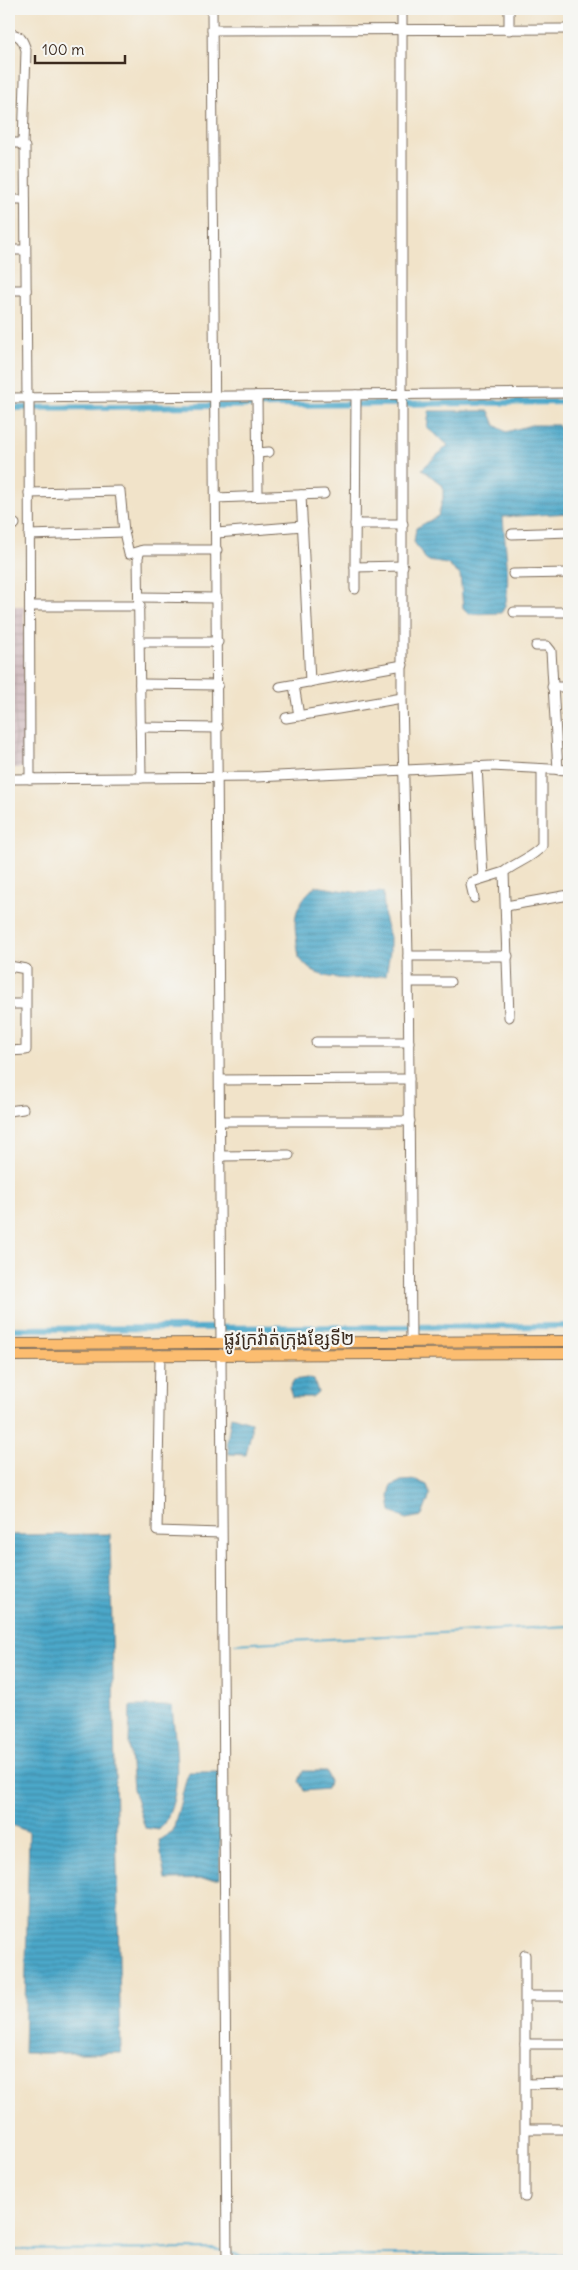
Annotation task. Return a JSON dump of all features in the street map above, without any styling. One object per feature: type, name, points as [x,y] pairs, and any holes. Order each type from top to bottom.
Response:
[{"type":"main road","name":"ផ្លូវក្រវ៉ាត់ក្រុងខ្សែទី២","points":[[9,1344],[221,1334],[569,1341]]},
{"type":"main road","points":[[221,1334],[221,1354]]},
{"type":"main road","points":[[411,1338],[411,1353]]},
{"type":"main road","name":"ផ្លូវក្រវ៉ាត់ក្រុងខ្សែទី២","points":[[9,1356],[569,1353]]},
{"type":"street","points":[[212,9],[218,642],[221,1334]]},
{"type":"street","points":[[402,9],[404,400],[402,698],[408,956],[411,1338]]},
{"type":"street","points":[[508,9],[509,30]]},
{"type":"street","points":[[212,30],[569,29]]},
{"type":"street","points":[[9,34],[16,34],[21,38],[26,50],[23,144],[25,148],[25,250],[29,402],[30,779]]},
{"type":"street","points":[[9,143],[23,144]]},
{"type":"street","points":[[9,200],[25,200]]},
{"type":"street","points":[[9,250],[25,250]]},
{"type":"street","points":[[9,290],[26,290]]},
{"type":"street","points":[[9,398],[29,402],[215,401],[257,398],[404,400],[569,393]]},
{"type":"street","points":[[257,398],[258,496]]},
{"type":"street","points":[[355,400],[355,588]]},
{"type":"street","points":[[257,453],[269,452]]},
{"type":"street","points":[[29,493],[120,491],[128,554],[140,551],[217,550]]},
{"type":"street","points":[[216,498],[324,494]]},
{"type":"street","points":[[301,495],[310,682]]},
{"type":"street","points":[[355,524],[403,524]]},
{"type":"street","points":[[216,533],[303,526]]},
{"type":"street","points":[[29,535],[124,532]]},
{"type":"street","points":[[512,534],[569,532]]},
{"type":"street","points":[[140,551],[141,778]]},
{"type":"street","points":[[355,567],[403,566]]},
{"type":"street","points":[[513,574],[569,573]]},
{"type":"street","points":[[30,606],[217,598]]},
{"type":"street","points":[[514,612],[569,612]]},
{"type":"street","points":[[140,642],[218,642]]},
{"type":"street","points":[[536,646],[547,646],[551,651],[558,770]]},
{"type":"street","points":[[280,687],[403,665]]},
{"type":"street","points":[[140,684],[218,685]]},
{"type":"street","points":[[294,684],[299,716]]},
{"type":"street","points":[[552,687],[569,687]]},
{"type":"street","points":[[286,718],[402,698]]},
{"type":"street","points":[[140,727],[218,728]]},
{"type":"street","points":[[9,779],[256,777],[477,766],[569,770]]},
{"type":"street","points":[[477,766],[483,878]]},
{"type":"street","points":[[474,898],[471,883],[504,872],[517,862],[534,855],[542,846],[542,769]]},
{"type":"street","points":[[504,872],[509,1018]]},
{"type":"street","points":[[506,906],[569,896]]},
{"type":"street","points":[[408,956],[508,956]]},
{"type":"street","points":[[9,966],[26,968],[26,1050],[9,1051]]},
{"type":"street","points":[[408,982],[450,982]]},
{"type":"street","points":[[9,1004],[25,1004]]},
{"type":"street","points":[[316,1042],[409,1042]]},
{"type":"street","points":[[220,1080],[409,1079]]},
{"type":"street","points":[[9,1111],[23,1110]]},
{"type":"street","points":[[220,1121],[410,1121]]},
{"type":"street","points":[[221,1156],[290,1155]]},
{"type":"street","points":[[221,1354],[227,2258]]},
{"type":"street","points":[[160,1355],[157,1531],[221,1533]]},
{"type":"street","points":[[525,1955],[525,2197]]},
{"type":"street","points":[[526,1996],[569,1996]]},
{"type":"street","points":[[525,2044],[569,2044]]},
{"type":"street","points":[[526,2084],[569,2083]]},
{"type":"street","points":[[526,2129],[569,2129]]},
{"type":"shaded area","points":[[9,606],[24,606],[25,768],[9,768]]},
{"type":"water","points":[[429,411],[489,411],[495,425],[506,432],[531,425],[558,425],[569,441],[569,513],[503,517],[508,582],[505,606],[501,613],[469,614],[463,608],[460,575],[447,564],[427,561],[414,542],[416,528],[438,516],[443,498],[443,486],[422,469],[448,445],[427,428]]},
{"type":"water","points":[[315,886],[359,893],[383,892],[385,921],[390,937],[390,952],[386,975],[359,978],[331,977],[312,971],[299,958],[295,919],[301,903]]},
{"type":"water","points":[[307,1378],[314,1380],[318,1392],[312,1397],[292,1397],[289,1388],[294,1380]]},
{"type":"water","points":[[231,1416],[251,1422],[251,1433],[246,1455],[229,1454],[227,1442]]},
{"type":"water","points":[[416,1480],[427,1485],[430,1495],[422,1516],[406,1519],[391,1512],[389,1497],[391,1486],[401,1481]]},
{"type":"water","points":[[110,1534],[121,2053],[24,2053],[29,1832],[9,1824],[9,1535]]},
{"type":"water","points":[[130,1706],[172,1706],[177,1771],[176,1787],[173,1803],[159,1830],[145,1828],[133,1789],[129,1742]]},
{"type":"water","points":[[303,1771],[326,1771],[329,1781],[327,1789],[304,1791],[299,1781]]},
{"type":"water","points":[[188,1772],[220,1772],[220,1879],[165,1880],[159,1840],[173,1831]]},
{"type":"waterway","points":[[9,408],[569,402]]},
{"type":"waterway","points":[[9,1329],[569,1326]]},
{"type":"waterway","points":[[235,1644],[569,1626]]},
{"type":"waterway","points":[[9,2250],[213,2249],[224,2251]]},
{"type":"waterway","points":[[231,2253],[242,2256],[569,2254]]}]
